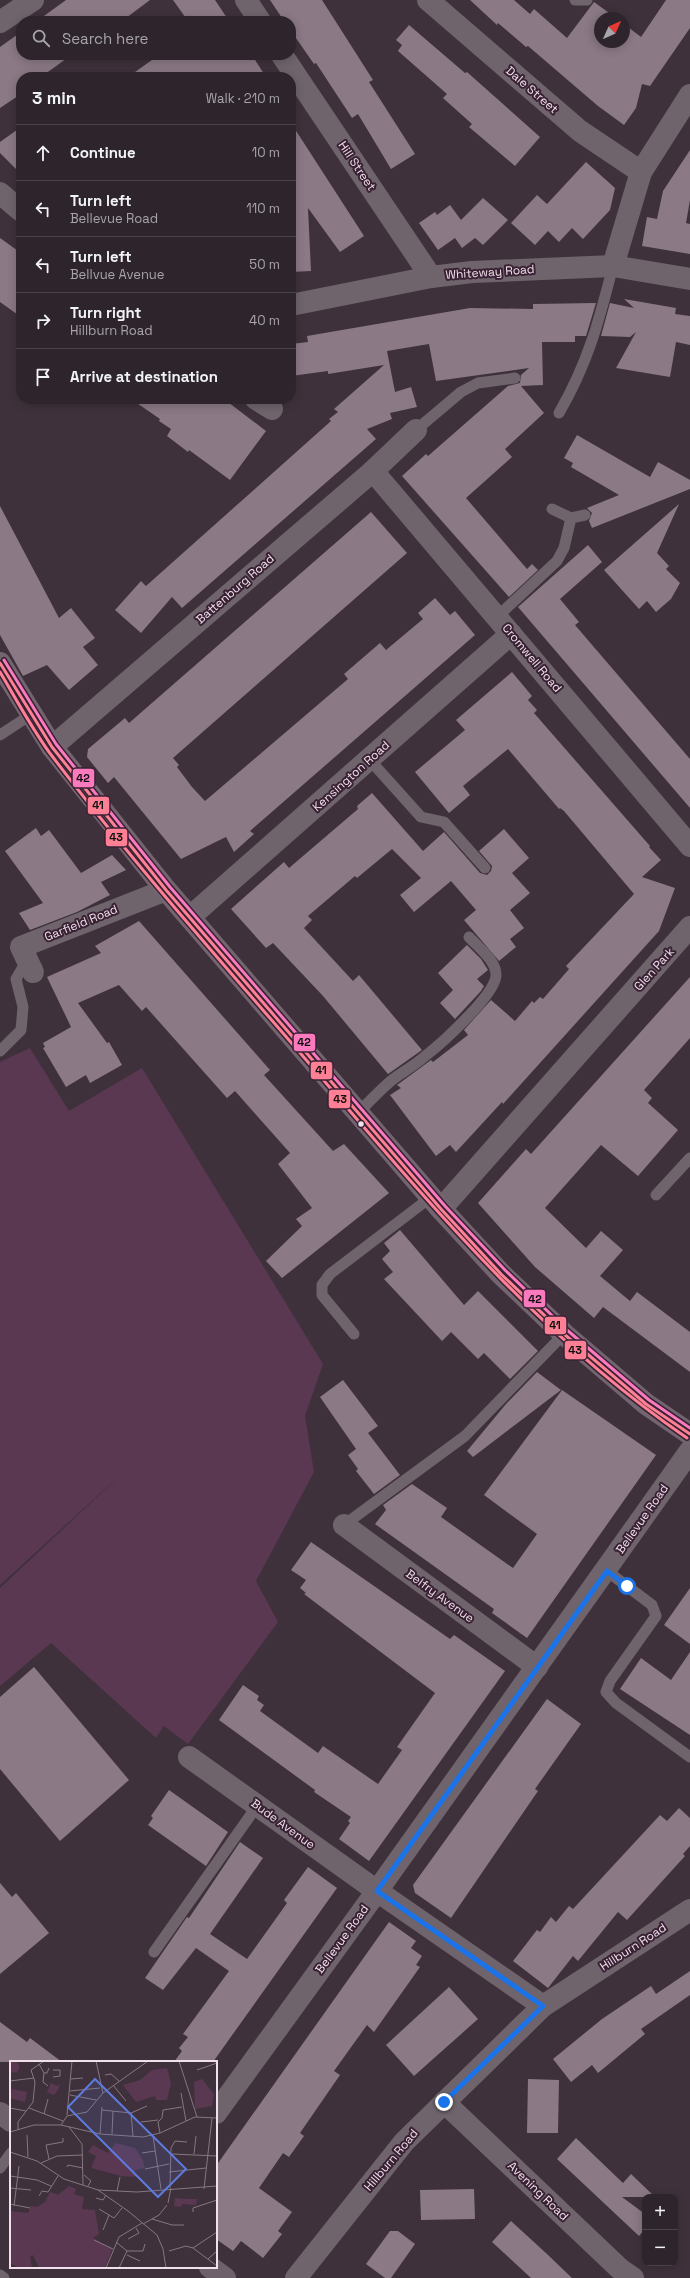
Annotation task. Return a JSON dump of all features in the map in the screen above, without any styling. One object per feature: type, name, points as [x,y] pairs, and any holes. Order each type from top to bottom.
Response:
[{"type":"main road","points":[[0,663],[52,747],[166,890],[436,1203],[501,1274],[564,1334],[646,1404],[690,1434]]},
{"type":"street","points":[[0,22],[33,0]]},
{"type":"street","points":[[246,0],[257,16]]},
{"type":"street","name":"Dale Street","points":[[428,0],[580,131],[641,172]]},
{"type":"street","name":"Hill Street","points":[[285,60],[293,72]]},
{"type":"street","name":"Hill Street","points":[[296,76],[431,277]]},
{"type":"street","points":[[613,266],[641,172],[690,95]]},
{"type":"street","points":[[0,193],[16,207]]},
{"type":"street","name":"Whiteway Road","points":[[296,304],[431,277],[472,272],[613,266],[690,279]]},
{"type":"street","name":"Battenburg Road","points":[[52,747],[373,471],[416,430]]},
{"type":"street","name":"Cromwell Road","points":[[373,471],[690,846]]},
{"type":"street","name":"Kensington Road","points":[[190,917],[511,634]]},
{"type":"street","name":"Garfield Road","points":[[30,966],[21,948],[166,890]]},
{"type":"street","name":"Glen Park","points":[[436,1203],[690,927]]},
{"type":"street","name":"Bellevue Road","points":[[217,2112],[607,1571],[690,1451]]},
{"type":"street","name":"Belfry Avenue","points":[[344,1525],[537,1667]]},
{"type":"street","name":"Bude Avenue","points":[[189,1757],[377,1891],[543,2006]]},
{"type":"street","name":"Hillburn Road","points":[[296,2278],[404,2142],[543,2006],[690,1910]]},
{"type":"street","name":"Avening Road","points":[[444,2102],[620,2269],[633,2278]]},
{"type":"street","points":[[0,2113],[10,2120]]},
{"type":"street","points":[[211,2268],[225,2278]]},
{"type":"lane","points":[[575,0],[587,0]]},
{"type":"lane","points":[[559,413],[587,358],[600,317],[613,266]]},
{"type":"lane","points":[[416,430],[461,392],[478,383],[515,378]]},
{"type":"lane","points":[[552,509],[571,518],[585,515]]},
{"type":"lane","points":[[497,617],[557,561],[564,548],[571,518]]},
{"type":"lane","points":[[0,735],[32,714]]},
{"type":"lane","points":[[369,759],[421,817],[444,822],[484,868]]},
{"type":"lane","points":[[359,1112],[390,1082],[424,1058],[444,1040],[486,996],[494,984],[496,975],[493,964],[469,937]]},
{"type":"lane","points":[[0,1051],[21,1030],[23,1007],[16,979],[30,966]]},
{"type":"lane","points":[[656,1195],[690,1158]]},
{"type":"lane","points":[[354,1334],[322,1295],[322,1285],[330,1274],[436,1203]]},
{"type":"lane","points":[[344,1525],[465,1436],[564,1334]]},
{"type":"lane","points":[[607,1571],[652,1605],[656,1616],[610,1681],[606,1692],[616,1703],[690,1757]]},
{"type":"lane","points":[[154,1952],[257,1806]]},
{"type":"lane","points":[[0,2168],[10,2154]]},
{"type":"lane","points":[[0,2275],[4,2278]]},
{"type":"shaded area","points":[[30,1048],[69,1111],[142,1068],[323,1364],[305,1416],[314,1472],[256,1581],[278,1622],[188,1744],[164,1726],[156,1738],[51,1643],[0,1686],[0,1588],[128,1468],[0,1585],[0,1062]]},
{"type":"building","points":[[66,0],[150,0],[129,16],[44,16]]},
{"type":"building","points":[[173,0],[215,0],[226,16],[184,16]]},
{"type":"building","points":[[270,0],[322,0],[373,80],[369,82],[415,154],[391,169],[358,114],[352,118],[316,63],[314,64],[296,38],[296,16],[281,16]]},
{"type":"building","points":[[470,0],[514,0],[530,14],[534,9],[567,38],[594,2],[608,12],[594,12],[594,48],[630,48],[630,29],[641,37],[666,0],[690,0],[690,28],[650,86],[642,84],[636,108],[624,125],[598,106],[528,46],[526,47],[498,23],[497,25]]},
{"type":"building","points":[[409,25],[465,73],[467,72],[540,137],[515,166],[469,127],[472,124],[443,98],[447,94],[398,51],[402,45],[396,40]]},
{"type":"building","points":[[16,36],[16,60],[64,60],[48,72],[16,72],[16,97],[0,108],[0,47]]},
{"type":"building","points":[[152,60],[255,60],[263,72],[135,72]]},
{"type":"building","points":[[16,131],[16,169],[0,153],[0,142]]},
{"type":"building","points":[[296,131],[364,236],[340,252],[308,208],[311,271],[296,272]]},
{"type":"building","points":[[690,150],[690,200],[686,223],[690,224],[690,254],[642,246],[647,217],[657,219],[663,191]]},
{"type":"building","points":[[586,162],[615,188],[610,210],[583,239],[572,228],[559,242],[548,231],[535,245],[511,223],[537,195],[547,204]]},
{"type":"building","points":[[483,198],[508,220],[483,245],[475,238],[462,248],[455,238],[438,250],[419,223],[435,212],[437,215],[450,205],[461,220]]},
{"type":"building","points":[[0,238],[16,249],[16,313],[0,302]]},
{"type":"building","points":[[624,299],[676,308],[675,314],[690,316],[690,345],[676,342],[670,377],[616,368],[636,332],[630,337],[601,336],[610,303],[634,308]]},
{"type":"building","points":[[596,303],[586,336],[575,336],[575,342],[542,342],[543,385],[521,386],[544,413],[505,449],[512,457],[466,498],[527,569],[532,564],[538,570],[509,597],[402,476],[426,454],[428,456],[508,386],[520,383],[521,375],[529,368],[436,381],[429,344],[387,351],[395,392],[411,387],[417,407],[390,413],[392,419],[367,429],[376,439],[182,608],[172,597],[141,633],[115,610],[141,581],[146,586],[331,421],[329,419],[338,412],[334,409],[384,365],[328,374],[328,371],[296,375],[296,343],[308,342],[307,336],[470,308],[533,309],[533,304]]},
{"type":"building","points":[[138,404],[231,404],[266,431],[230,480],[167,436],[171,429],[159,421],[160,419]]},
{"type":"building","points":[[577,435],[650,477],[658,462],[690,480],[690,489],[592,528],[589,521],[592,513],[587,508],[619,495],[571,467],[573,463],[564,458]]},
{"type":"building","points":[[679,504],[657,553],[669,566],[666,569],[680,583],[671,599],[656,612],[647,601],[639,609],[604,570]]},
{"type":"building","points":[[0,506],[59,618],[71,608],[95,638],[83,647],[98,665],[69,690],[47,665],[23,676],[0,635]]},
{"type":"building","points":[[371,512],[407,553],[173,758],[179,765],[177,767],[192,787],[205,801],[348,679],[344,674],[380,643],[386,650],[423,619],[418,613],[435,598],[450,615],[455,611],[475,635],[250,831],[254,834],[234,852],[226,837],[181,859],[114,777],[108,783],[87,757],[88,749],[125,718],[129,723]]},
{"type":"building","points":[[588,545],[602,562],[560,599],[579,622],[575,625],[690,759],[690,808],[518,607]]},
{"type":"building","points":[[512,672],[532,696],[528,700],[537,710],[534,713],[661,860],[642,877],[675,888],[659,931],[503,1104],[502,1102],[456,1152],[450,1145],[436,1156],[390,1095],[401,1088],[397,1085],[431,1060],[433,1062],[468,1035],[464,1030],[491,1000],[515,1021],[532,1001],[534,1003],[540,997],[543,999],[569,969],[566,966],[634,894],[564,811],[560,808],[559,809],[508,749],[463,786],[470,795],[449,813],[415,772],[465,730],[456,720]]},
{"type":"building","points":[[372,793],[423,851],[444,832],[480,873],[487,875],[491,871],[492,866],[479,851],[504,829],[529,858],[512,873],[530,893],[510,910],[524,928],[510,939],[516,947],[499,961],[464,920],[476,910],[451,881],[414,912],[400,895],[421,878],[392,849],[357,878],[355,876],[308,916],[312,920],[304,928],[353,981],[359,975],[422,1050],[388,1074],[323,996],[273,943],[266,948],[231,909],[284,862],[289,868],[358,809],[357,806]]},
{"type":"building","points":[[36,828],[41,836],[49,830],[81,873],[112,855],[126,870],[101,882],[110,895],[77,912],[30,930],[19,913],[43,903],[5,851]]},
{"type":"building","points":[[139,921],[270,1070],[264,1075],[333,1151],[344,1144],[389,1193],[282,1278],[266,1261],[302,1226],[296,1219],[312,1208],[278,1164],[290,1153],[235,1091],[227,1098],[146,1007],[142,1011],[119,985],[78,1003],[107,1043],[109,1042],[122,1065],[90,1083],[86,1075],[66,1087],[43,1048],[45,1047],[43,1043],[71,1027],[47,977],[101,953],[95,946]]},
{"type":"building","points":[[467,945],[481,959],[488,970],[477,979],[484,986],[481,991],[455,1019],[440,1003],[453,990],[438,973]]},
{"type":"building","points":[[690,977],[690,1038],[644,1090],[652,1098],[648,1103],[678,1130],[638,1176],[601,1145],[545,1208],[586,1248],[601,1231],[623,1250],[600,1276],[630,1301],[637,1292],[690,1332],[690,1372],[603,1307],[594,1318],[535,1267],[478,1203],[526,1149],[531,1154]]},
{"type":"building","points":[[400,1230],[464,1305],[478,1291],[538,1351],[510,1379],[484,1353],[478,1359],[451,1332],[442,1341],[384,1279],[393,1272],[382,1259],[390,1251],[384,1243]]},
{"type":"building","points":[[537,1372],[561,1390],[473,1457],[467,1451],[506,1404]]},
{"type":"building","points":[[343,1380],[378,1426],[368,1433],[400,1475],[374,1494],[356,1471],[358,1469],[348,1455],[356,1449],[320,1397]]},
{"type":"building","points":[[562,1390],[656,1455],[527,1638],[492,1613],[494,1609],[375,1524],[386,1510],[383,1505],[412,1484],[447,1508],[441,1517],[513,1568],[537,1534],[484,1495]]},
{"type":"building","points":[[311,1542],[450,1639],[454,1635],[505,1671],[369,1861],[339,1839],[350,1823],[348,1821],[351,1817],[314,1792],[315,1790],[219,1720],[243,1685],[259,1696],[257,1700],[264,1705],[260,1711],[318,1753],[323,1746],[378,1784],[402,1750],[397,1747],[435,1693],[304,1594],[306,1593],[300,1588],[306,1580],[291,1570]]},
{"type":"building","points":[[690,1588],[690,1644],[664,1625]]},
{"type":"building","points":[[690,1652],[690,1735],[620,1689],[641,1658],[671,1680]]},
{"type":"building","points":[[34,1667],[129,1780],[60,1841],[0,1769],[0,1697]]},
{"type":"building","points":[[547,1699],[581,1724],[535,1789],[538,1791],[451,1918],[415,1893],[413,1885]]},
{"type":"building","points":[[169,1790],[228,1832],[206,1866],[148,1825],[153,1818],[151,1816]]},
{"type":"building","points":[[679,1808],[690,1818],[690,1846],[683,1854],[685,1856],[627,1920],[618,1912],[578,1961],[573,1956],[548,1988],[513,1961],[537,1930],[540,1932],[551,1917],[556,1922],[569,1906],[573,1909],[660,1815],[667,1821]]},
{"type":"building","points":[[240,1842],[263,1858],[210,1934],[247,1959],[287,1903],[284,1900],[308,1867],[337,1888],[214,2061],[175,2061],[182,2051],[179,2048],[188,2037],[183,2034],[229,1971],[196,1948],[163,1990],[145,1978],[187,1917],[189,1918]]},
{"type":"building","points":[[0,1883],[12,1897],[16,1893],[49,1933],[0,1974]]},
{"type":"building","points":[[389,1922],[416,1941],[411,1948],[422,1956],[416,1965],[420,1967],[374,2032],[367,2025],[334,2071],[340,2075],[300,2133],[304,2136],[289,2157],[283,2153],[259,2188],[292,2212],[278,2231],[282,2234],[263,2258],[241,2241],[233,2251],[217,2240],[217,2165]]},
{"type":"building","points":[[690,1971],[690,1995],[641,2029],[645,2034],[598,2073],[592,2065],[571,2082],[553,2059],[602,2019],[651,1986],[656,1994]]},
{"type":"building","points":[[449,1987],[478,2019],[414,2076],[386,2045]]},
{"type":"building","points":[[0,2022],[27,2042],[30,2038],[61,2061],[10,2061],[0,2062]]},
{"type":"building","points":[[528,2079],[559,2080],[558,2133],[527,2133]]},
{"type":"building","points":[[576,2138],[623,2183],[631,2174],[652,2194],[642,2194],[642,2197],[622,2197],[642,2212],[642,2232],[639,2236],[557,2159]]},
{"type":"building","points":[[474,2189],[475,2219],[421,2220],[420,2190]]},
{"type":"building","points":[[511,2221],[572,2278],[531,2278],[492,2242]]},
{"type":"building","points":[[390,2231],[398,2231],[415,2244],[391,2278],[385,2278],[366,2264]]},
{"type":"transit line","name":"42","points":[[4,660],[56,744],[170,887],[445,1206],[505,1270],[567,1330],[649,1400],[690,1428]]},
{"type":"transit line","name":"41","points":[[0,663],[52,747],[166,890],[441,1209],[501,1274],[564,1334],[646,1404],[690,1434]]},
{"type":"transit line","name":"43","points":[[0,672],[42,742],[78,790],[201,938],[432,1205],[527,1305],[578,1352],[631,1397],[687,1438]]},
{"type":"route","points":[[444,2102],[543,2006],[377,1891],[607,1571],[627,1586]]}]
